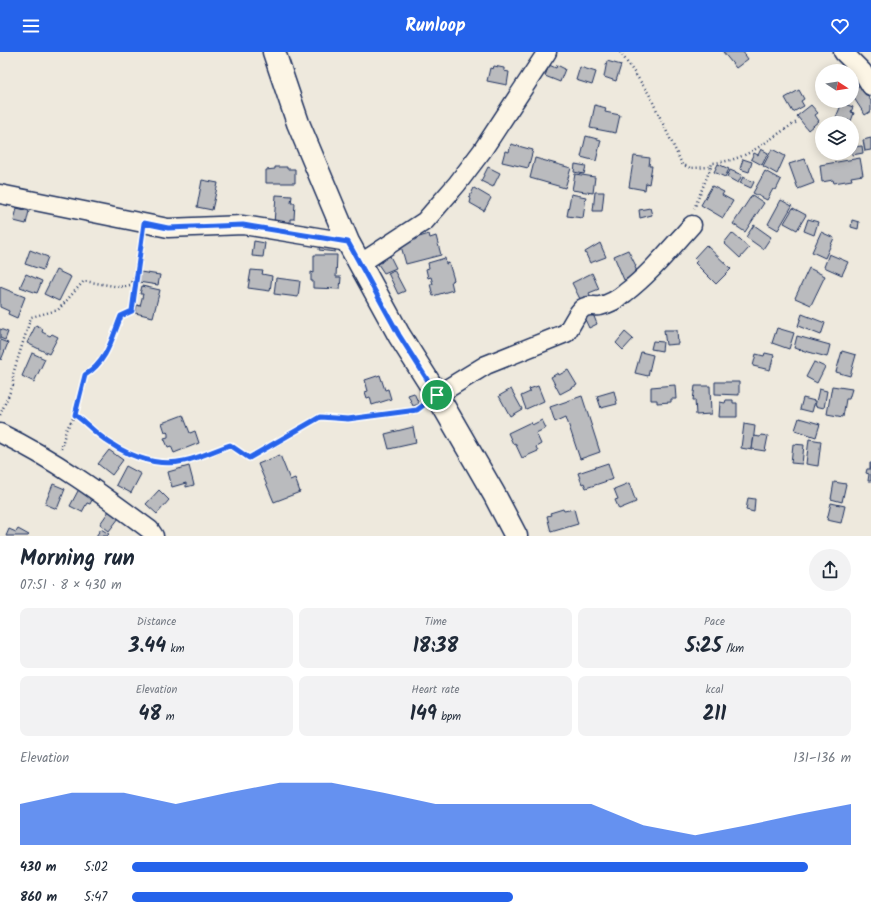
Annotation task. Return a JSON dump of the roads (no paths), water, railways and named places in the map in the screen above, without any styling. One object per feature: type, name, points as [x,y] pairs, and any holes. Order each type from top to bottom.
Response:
[{"type":"street","points":[[274,52],[298,123],[348,242],[399,335],[437,395],[494,494],[516,536]]},
{"type":"street","points":[[360,263],[425,221],[457,184],[486,145],[547,52]]},
{"type":"street","points":[[843,52],[862,71],[871,86]]},
{"type":"street","points":[[0,194],[168,228],[243,225],[348,242]]},
{"type":"street","points":[[437,395],[486,365],[566,333],[573,324],[576,315],[582,308],[590,305],[599,306],[609,303],[624,295],[638,283],[692,225]]},
{"type":"street","points":[[0,433],[57,464],[106,497],[150,534]]}]
